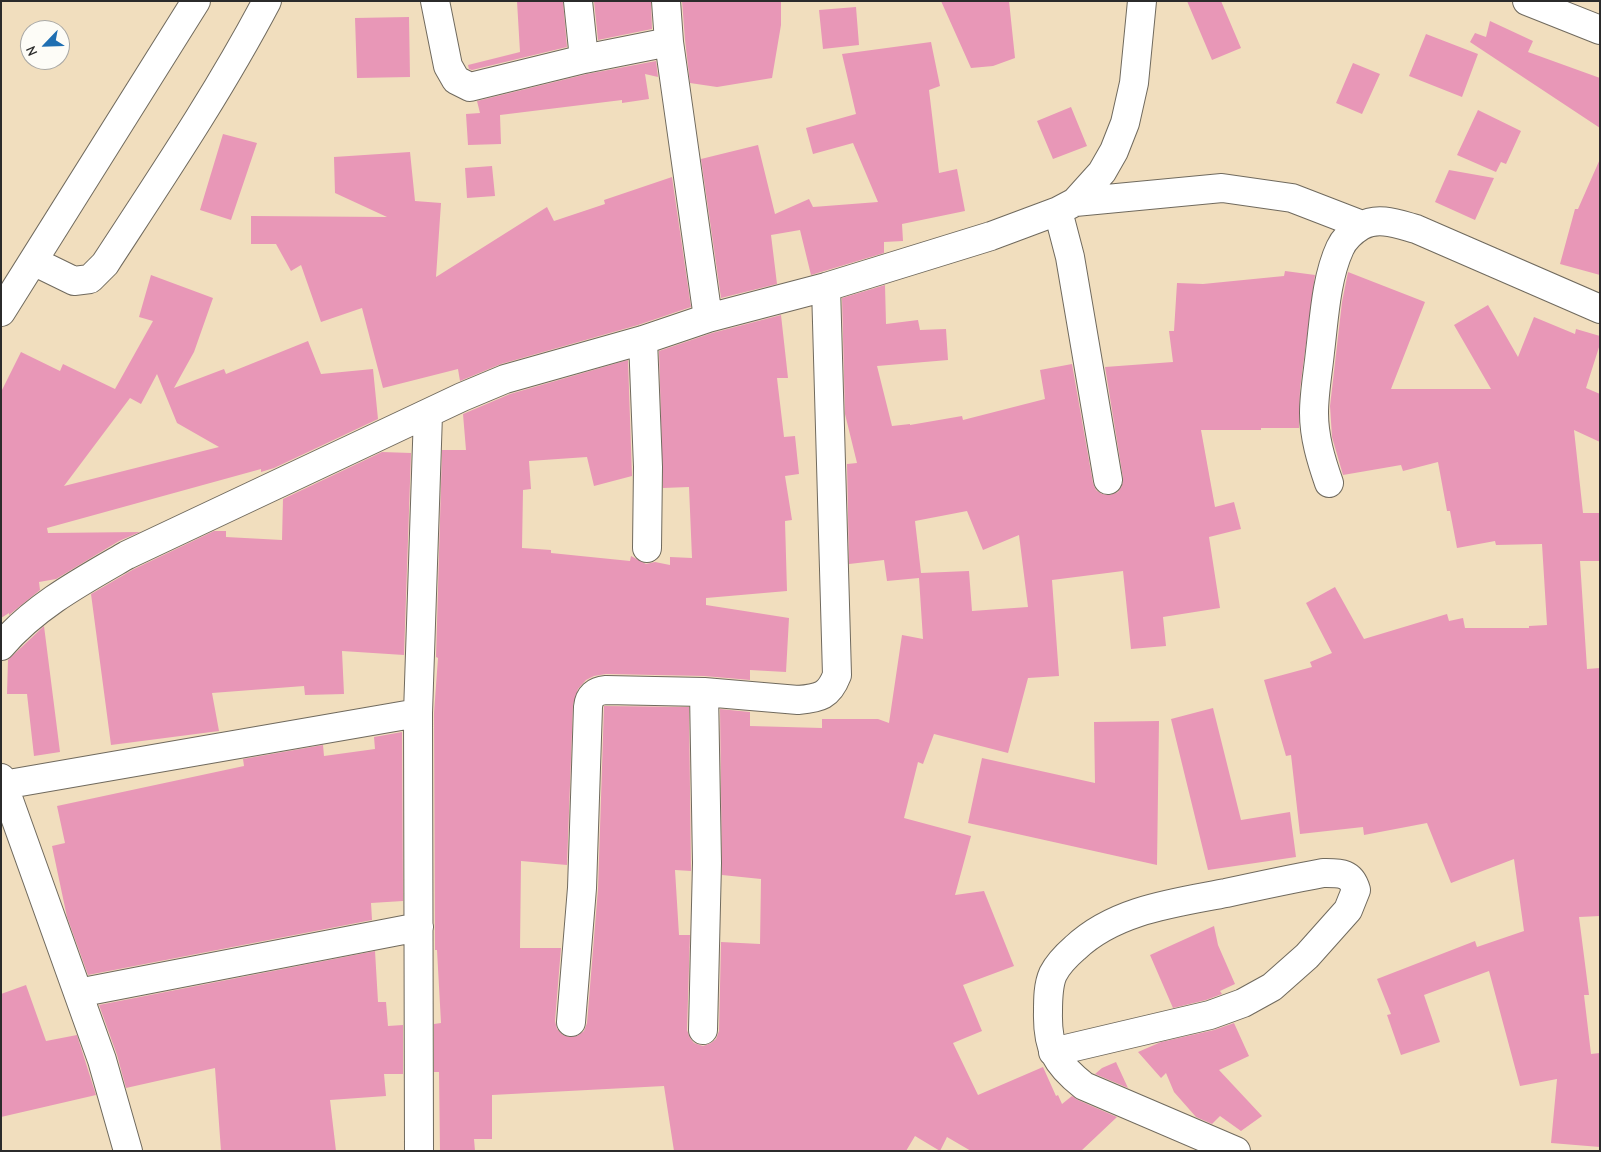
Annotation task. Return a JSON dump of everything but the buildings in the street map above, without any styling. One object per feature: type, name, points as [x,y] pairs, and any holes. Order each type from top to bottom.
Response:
[{"type":"street","points":[[1,312],[196,1]]},
{"type":"street","points":[[33,261],[74,281],[90,279],[105,264],[250,35],[267,1]]},
{"type":"street","points":[[435,1],[448,66],[456,80],[470,87],[584,59],[669,42]]},
{"type":"street","points":[[578,1],[584,59]]},
{"type":"street","points":[[666,1],[669,42],[708,318]]},
{"type":"street","points":[[1066,206],[1102,172],[1114,151],[1125,123],[1134,83],[1142,1]]},
{"type":"street","points":[[1527,1],[1600,30]]},
{"type":"street","points":[[1,646],[37,611],[127,555],[506,379],[643,340],[708,318],[826,287],[991,236],[1066,206],[1222,188],[1292,198],[1362,225]]},
{"type":"street","points":[[1066,206],[1070,257],[1108,480]]},
{"type":"street","points":[[1329,483],[1320,458],[1314,413],[1326,307],[1340,247],[1350,234],[1362,225],[1376,221],[1393,222],[1416,229],[1600,309]]},
{"type":"street","points":[[571,1022],[582,888],[588,707],[590,697],[594,693],[606,690],[704,692],[798,700],[813,699],[823,695],[832,688],[837,675],[826,287]]},
{"type":"street","points":[[643,340],[648,467],[647,548]]},
{"type":"street","points":[[419,1151],[418,713],[428,414]]},
{"type":"street","points":[[703,1030],[707,863],[704,692]]},
{"type":"street","points":[[128,1151],[102,1060],[2,782],[418,713]]},
{"type":"street","points":[[1053,1052],[1210,1015],[1243,1003],[1272,987],[1307,956],[1348,910],[1356,890],[1354,882],[1348,876],[1337,873],[1323,873],[1151,908],[1114,922],[1084,939],[1064,957],[1053,974],[1048,994],[1048,1027],[1053,1052],[1067,1072],[1084,1086],[1236,1151]]},
{"type":"street","points":[[78,993],[419,927]]}]
